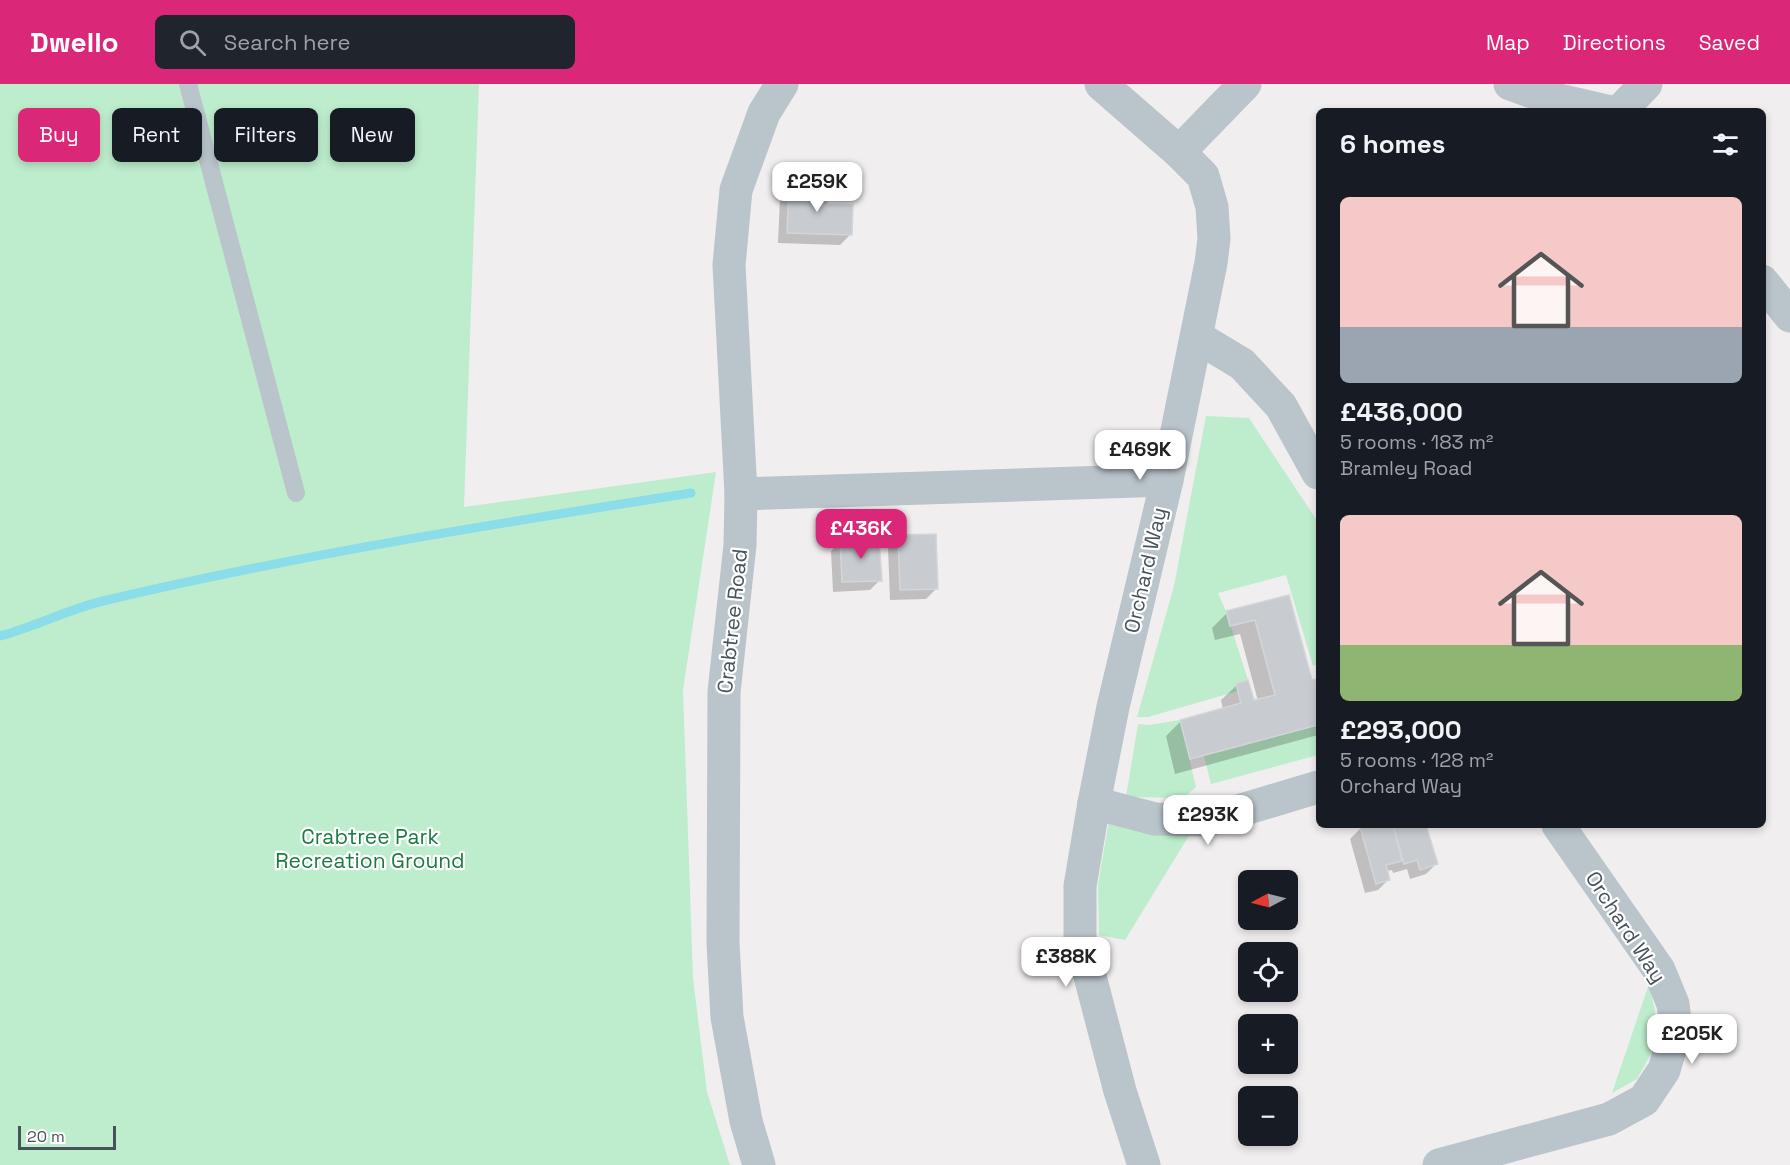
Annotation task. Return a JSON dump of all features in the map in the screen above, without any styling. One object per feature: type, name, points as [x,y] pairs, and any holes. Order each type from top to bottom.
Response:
[{"type":"street","name":"Crabtree Road","points":[[759,1165],[746,1121],[727,1017],[723,943],[724,692],[740,545],[741,494],[729,265],[736,190],[765,113],[782,84]]},
{"type":"street","name":"Orchard Way","points":[[1101,84],[1203,176],[1212,207],[1214,238],[1197,337],[1167,480],[1113,707],[1080,886],[1080,938],[1120,1091],[1144,1165]]},
{"type":"street","points":[[1179,152],[1245,84]]},
{"type":"street","points":[[1510,84],[1546,97],[1594,108]]},
{"type":"street","points":[[1623,108],[1646,84]]},
{"type":"street","points":[[1766,286],[1790,316]]},
{"type":"street","points":[[1197,337],[1242,364],[1281,406],[1316,469]]},
{"type":"street","points":[[741,494],[1167,480]]},
{"type":"street","points":[[1094,803],[1155,819],[1208,820],[1316,788]]},
{"type":"street","name":"Orchard Way","points":[[1439,1165],[1609,1119],[1644,1100],[1664,1070],[1676,1029],[1673,1004],[1666,987],[1650,958],[1560,828]]},
{"type":"lane","points":[[188,84],[296,493]]},
{"type":"green space","name":"Crabtree Park Recreation Ground","points":[[0,84],[479,84],[464,507],[716,472],[683,690],[693,978],[707,1092],[730,1165],[0,1165]]},
{"type":"green space","points":[[1206,416],[1249,418],[1316,519],[1316,665],[1313,666],[1286,575],[1218,593],[1248,680],[1236,684],[1238,691],[1148,717],[1137,717],[1174,586]]},
{"type":"green space","points":[[1180,720],[1196,787],[1183,798],[1126,797],[1138,724],[1149,725]]},
{"type":"green space","points":[[1316,725],[1316,756],[1211,784],[1204,756]]},
{"type":"green space","points":[[1110,814],[1193,829],[1125,940],[1099,935],[1098,885]]},
{"type":"green space","points":[[1649,984],[1656,1016],[1651,1054],[1637,1079],[1612,1093]]},
{"type":"building","points":[[789,185],[827,186],[827,204],[853,205],[852,235],[787,233]]},
{"type":"building","points":[[936,534],[938,589],[900,590],[898,535]]},
{"type":"building","points":[[879,538],[882,581],[842,582],[840,539]]},
{"type":"building","points":[[1289,595],[1312,680],[1316,679],[1316,726],[1190,759],[1180,720],[1241,703],[1236,684],[1248,680],[1254,700],[1275,695],[1255,620],[1230,626],[1226,611]]},
{"type":"building","points":[[1360,828],[1394,828],[1402,861],[1386,865],[1390,880],[1376,884]]},
{"type":"building","points":[[1394,828],[1427,828],[1438,864],[1420,870],[1417,860],[1404,864]]},
{"type":"waterway","points":[[0,636],[90,604],[176,584],[322,555],[691,493]]}]
